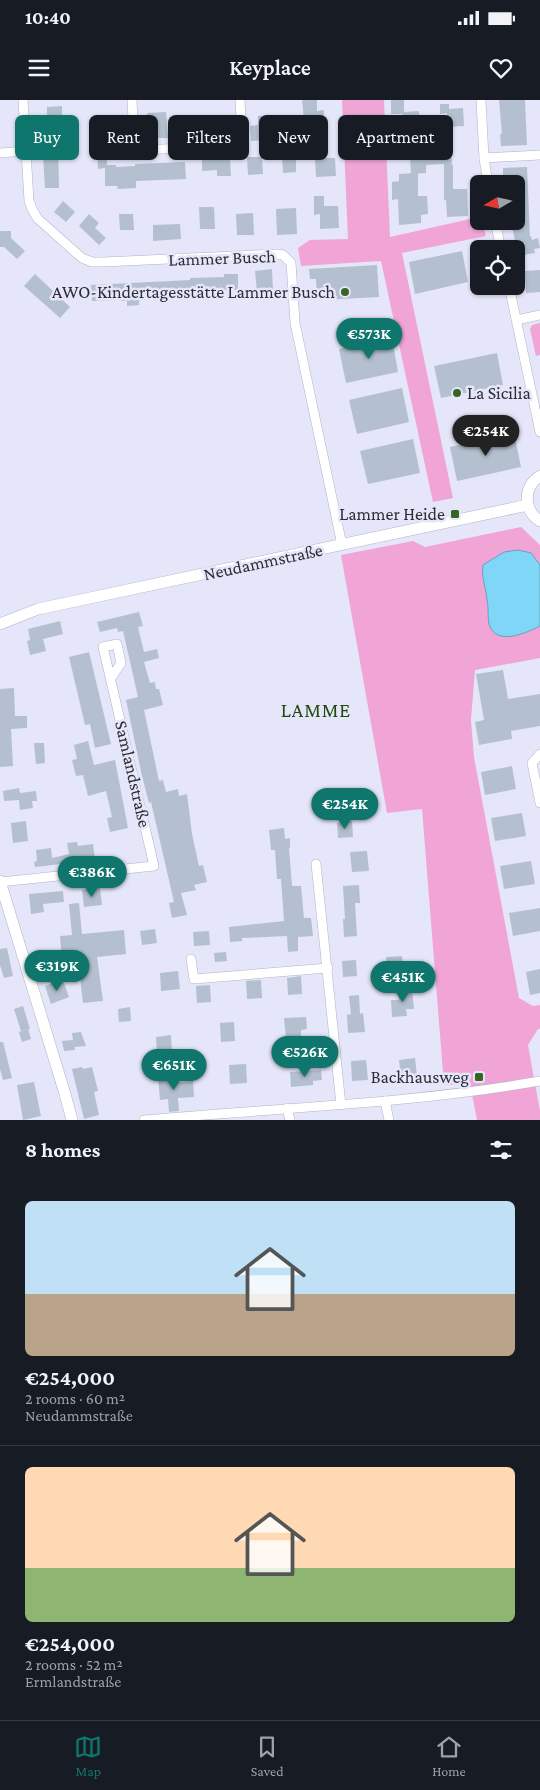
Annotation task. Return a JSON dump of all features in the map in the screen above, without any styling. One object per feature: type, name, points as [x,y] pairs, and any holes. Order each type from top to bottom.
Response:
[{"type":"main road","points":[[540,476],[534,480],[529,488],[527,499],[532,513],[540,521]]},
{"type":"main road","name":"Neudammstraße","points":[[0,624],[38,609],[528,505]]},
{"type":"main road","points":[[0,882],[66,1094],[72,1120]]},
{"type":"street","name":"Lammer Busch","points":[[23,100],[24,115]]},
{"type":"street","points":[[132,100],[134,140],[145,150],[233,146],[242,136],[240,100]]},
{"type":"street","points":[[481,100],[487,175]]},
{"type":"street","points":[[0,153],[15,152]]},
{"type":"street","points":[[484,158],[540,155]]},
{"type":"street","name":"Lammer Busch","points":[[26,160],[29,201],[38,219],[82,258],[92,262],[278,254],[283,255],[291,263],[295,323],[342,545]]},
{"type":"street","points":[[512,295],[540,432]]},
{"type":"street","points":[[517,320],[540,315]]},
{"type":"street","name":"Samlandstraße","points":[[0,882],[154,866],[110,678]]},
{"type":"street","points":[[540,754],[532,763],[540,802]]},
{"type":"street","points":[[316,864],[342,1105]]},
{"type":"street","points":[[190,959],[194,979],[328,968]]},
{"type":"street","points":[[144,1120],[385,1101],[490,1090],[540,1082]]},
{"type":"street","points":[[385,1101],[388,1120]]},
{"type":"street","points":[[287,1108],[290,1120]]},
{"type":"shaded area","points":[[342,100],[384,100],[385,115],[343,115]]},
{"type":"shaded area","points":[[345,160],[387,160],[390,237],[470,219],[470,230],[484,230],[486,236],[402,253],[453,498],[433,502],[381,261],[301,266],[298,248],[310,240],[348,239]]},
{"type":"shaded area","points":[[540,323],[540,355],[536,356],[530,329],[532,325]]},
{"type":"shaded area","points":[[521,527],[540,545],[540,658],[475,670],[471,720],[474,757],[519,998],[533,1006],[540,1005],[540,1029],[538,1029],[528,1045],[540,1120],[477,1120],[470,1084],[444,1085],[422,809],[387,813],[341,555],[413,541],[425,547]]},
{"type":"water","points":[[518,550],[531,553],[540,565],[540,626],[514,636],[500,636],[494,633],[489,624],[483,565],[504,552]]},
{"type":"building","points":[[302,100],[317,100],[317,111],[324,110],[324,115],[304,115]]},
{"type":"building","points":[[391,100],[404,100],[404,112],[419,111],[419,115],[403,115],[391,114]]},
{"type":"building","points":[[499,100],[525,100],[527,145],[501,146],[500,134],[502,134]]},
{"type":"building","points":[[440,104],[449,104],[449,109],[463,108],[464,126],[453,127],[453,115],[447,115],[447,113],[440,114]]},
{"type":"building","points":[[62,106],[62,115],[47,115],[47,107]]},
{"type":"building","points":[[166,112],[168,138],[158,138],[158,115],[147,115],[147,113]]},
{"type":"building","points":[[258,116],[259,140],[251,141],[250,126],[258,125]]},
{"type":"building","points":[[249,157],[259,157],[259,160],[262,160],[263,174],[248,175],[247,160],[249,160]]},
{"type":"building","points":[[335,158],[336,176],[316,177],[315,160]]},
{"type":"building","points":[[43,160],[58,160],[59,188],[45,188]]},
{"type":"building","points":[[98,160],[107,160],[107,165],[116,165],[116,167],[135,166],[135,164],[185,162],[186,179],[136,181],[136,188],[118,189],[117,186],[105,186],[105,168],[98,169]]},
{"type":"building","points":[[202,160],[230,160],[231,176],[217,176],[217,170],[202,171]]},
{"type":"building","points":[[282,160],[296,160],[296,172],[283,173]]},
{"type":"building","points":[[410,160],[452,160],[453,189],[467,189],[468,216],[447,217],[446,200],[444,200],[444,164],[426,165],[426,173],[411,174]]},
{"type":"building","points":[[527,167],[530,237],[532,240],[538,238],[540,248],[534,249],[535,253],[525,255],[525,240],[515,240],[513,230],[525,230],[525,175],[503,175],[503,168]]},
{"type":"building","points":[[418,173],[418,196],[427,196],[428,214],[421,215],[421,223],[399,225],[398,199],[392,200],[392,182],[399,181],[399,174]]},
{"type":"building","points":[[314,196],[324,196],[324,206],[338,206],[339,228],[320,229],[320,214],[314,215]]},
{"type":"building","points":[[63,201],[75,212],[66,222],[54,212]]},
{"type":"building","points":[[199,207],[214,207],[215,229],[200,229]]},
{"type":"building","points":[[296,208],[297,234],[277,235],[276,209]]},
{"type":"building","points":[[253,213],[254,235],[237,235],[236,214]]},
{"type":"building","points":[[89,214],[99,223],[95,228],[106,238],[99,245],[79,226]]},
{"type":"building","points":[[119,214],[133,214],[134,230],[120,230]]},
{"type":"building","points":[[180,224],[181,239],[153,241],[153,225]]},
{"type":"building","points":[[0,231],[11,231],[11,238],[25,251],[17,259],[4,247],[0,247]]},
{"type":"building","points":[[462,251],[468,282],[415,294],[409,262]]},
{"type":"building","points":[[377,265],[379,297],[322,300],[322,296],[317,296],[316,279],[310,279],[309,269]]},
{"type":"building","points":[[272,269],[273,291],[257,292],[255,271]]},
{"type":"building","points":[[540,270],[540,292],[526,293],[525,271]]},
{"type":"building","points":[[35,274],[70,307],[60,318],[24,286]]},
{"type":"building","points":[[224,274],[238,274],[238,290],[208,291],[209,294],[190,295],[190,297],[145,299],[139,301],[139,305],[127,306],[127,301],[121,300],[92,301],[91,285],[190,280],[190,278],[224,277]]},
{"type":"building","points":[[392,338],[398,372],[346,383],[339,349]]},
{"type":"building","points":[[497,353],[503,385],[441,398],[434,366]]},
{"type":"building","points":[[402,388],[409,422],[357,434],[349,400]]},
{"type":"building","points":[[514,433],[521,467],[457,481],[450,447]]},
{"type":"building","points":[[413,439],[420,473],[368,484],[360,451]]},
{"type":"building","points":[[139,612],[143,626],[138,627],[144,652],[157,649],[159,658],[144,662],[150,683],[155,682],[163,705],[144,710],[159,781],[163,780],[166,792],[178,789],[179,796],[187,794],[192,834],[199,866],[203,865],[207,882],[194,885],[196,890],[181,893],[187,915],[172,918],[169,903],[174,902],[151,802],[149,803],[142,776],[126,700],[138,697],[123,631],[118,632],[117,628],[100,632],[97,622]]},
{"type":"building","points":[[60,621],[63,634],[43,639],[46,651],[30,655],[27,641],[30,640],[28,629]]},
{"type":"building","points":[[89,652],[111,744],[95,748],[90,724],[85,725],[69,657]]},
{"type":"building","points":[[503,670],[508,699],[540,694],[540,726],[511,731],[512,739],[479,745],[475,722],[484,720],[476,674]]},
{"type":"building","points":[[14,688],[15,716],[27,716],[27,728],[11,729],[13,766],[0,767],[0,689]]},
{"type":"building","points":[[88,741],[94,765],[115,760],[128,828],[110,832],[107,818],[112,817],[106,791],[88,796],[83,775],[76,776],[72,760],[77,759],[74,745]]},
{"type":"building","points":[[34,743],[44,743],[45,763],[36,764]]},
{"type":"building","points":[[512,766],[516,789],[485,795],[481,772]]},
{"type":"building","points":[[19,788],[20,793],[36,791],[37,801],[32,801],[33,808],[20,810],[19,800],[4,801],[3,791]]},
{"type":"building","points":[[522,813],[526,836],[495,841],[491,818]]},
{"type":"building","points":[[26,821],[28,841],[13,843],[11,823]]},
{"type":"building","points":[[352,821],[353,837],[338,838],[337,823]]},
{"type":"building","points":[[284,828],[285,839],[290,838],[292,886],[301,886],[304,918],[311,918],[313,936],[298,937],[298,951],[288,952],[287,936],[242,938],[242,941],[230,942],[229,927],[284,921],[281,879],[277,879],[275,850],[271,850],[269,830]]},
{"type":"building","points":[[77,842],[78,846],[93,844],[95,860],[35,867],[34,862],[37,861],[36,850],[51,848],[52,858],[69,854],[67,843]]},
{"type":"building","points":[[367,851],[369,871],[352,872],[350,852]]},
{"type":"building","points":[[531,861],[535,884],[504,889],[500,866]]},
{"type":"building","points":[[359,885],[360,903],[355,903],[357,936],[344,937],[343,886]]},
{"type":"building","points":[[100,888],[102,905],[84,907],[82,890]]},
{"type":"building","points":[[63,891],[64,902],[43,904],[44,912],[31,914],[29,894]]},
{"type":"building","points":[[79,903],[82,934],[124,930],[126,954],[97,957],[103,1001],[83,1003],[78,959],[62,960],[60,936],[72,935],[69,904]]},
{"type":"building","points":[[540,908],[540,931],[513,936],[509,913]]},
{"type":"building","points":[[155,929],[157,943],[142,945],[140,931]]},
{"type":"building","points":[[209,931],[210,945],[194,946],[193,932]]},
{"type":"building","points":[[7,948],[13,976],[4,978],[0,965],[0,949]]},
{"type":"building","points":[[226,952],[227,961],[215,962],[214,953]]},
{"type":"building","points":[[402,956],[404,983],[394,983],[394,974],[388,974],[386,957]]},
{"type":"building","points":[[356,960],[357,976],[343,977],[342,961]]},
{"type":"building","points":[[540,969],[540,993],[530,995],[526,972]]},
{"type":"building","points":[[178,971],[180,989],[161,991],[160,973]]},
{"type":"building","points":[[301,976],[302,994],[288,995],[287,978]]},
{"type":"building","points":[[63,980],[69,997],[51,1004],[45,986]]},
{"type":"building","points":[[261,980],[262,998],[247,999],[246,981]]},
{"type":"building","points":[[210,985],[211,1002],[197,1003],[196,986]]},
{"type":"building","points":[[412,989],[414,1009],[406,1009],[407,1016],[392,1017],[391,1000],[399,1000],[398,990]]},
{"type":"building","points":[[359,995],[360,1014],[363,1013],[365,1032],[348,1033],[347,1015],[351,1014],[349,996]]},
{"type":"building","points":[[23,1006],[30,1029],[21,1031],[14,1009]]},
{"type":"building","points":[[130,1007],[131,1021],[119,1022],[118,1009]]},
{"type":"building","points":[[306,1017],[307,1029],[301,1030],[301,1037],[286,1038],[284,1018]]},
{"type":"building","points":[[234,1022],[235,1041],[221,1042],[220,1023]]},
{"type":"building","points":[[28,1029],[31,1039],[22,1042],[19,1032]]},
{"type":"building","points":[[81,1032],[86,1046],[74,1047],[72,1033]]},
{"type":"building","points":[[171,1035],[172,1052],[157,1053],[156,1037]]},
{"type":"building","points":[[73,1040],[75,1050],[64,1051],[62,1041]]},
{"type":"building","points":[[0,1042],[3,1042],[12,1078],[3,1080],[0,1069]]},
{"type":"building","points":[[293,1043],[294,1053],[289,1053],[290,1062],[280,1063],[278,1045]]},
{"type":"building","points":[[415,1058],[417,1076],[401,1077],[399,1060]]},
{"type":"building","points":[[366,1060],[368,1080],[352,1081],[351,1061]]},
{"type":"building","points":[[246,1064],[247,1083],[230,1084],[229,1065]]},
{"type":"building","points":[[82,1067],[83,1069],[92,1067],[98,1091],[94,1092],[99,1115],[84,1119],[72,1069]]},
{"type":"building","points":[[321,1070],[322,1080],[313,1081],[313,1085],[291,1087],[290,1072]]},
{"type":"building","points":[[172,1074],[172,1083],[193,1081],[194,1097],[178,1098],[179,1111],[169,1112],[168,1099],[160,1100],[158,1076]]},
{"type":"building","points":[[34,1082],[41,1116],[23,1120],[17,1085]]},
{"type":"place","name":"AWO-Kindertagesstätte Lammer Busch","points":[[345,292]]},
{"type":"place","name":"La Sicilia","points":[[457,393]]},
{"type":"place","name":"Lammer Heide","points":[[455,514]]},
{"type":"place","name":"Backhausweg","points":[[479,1077]]},
{"type":"district","name":"LAMME","points":[[316,710]]}]
